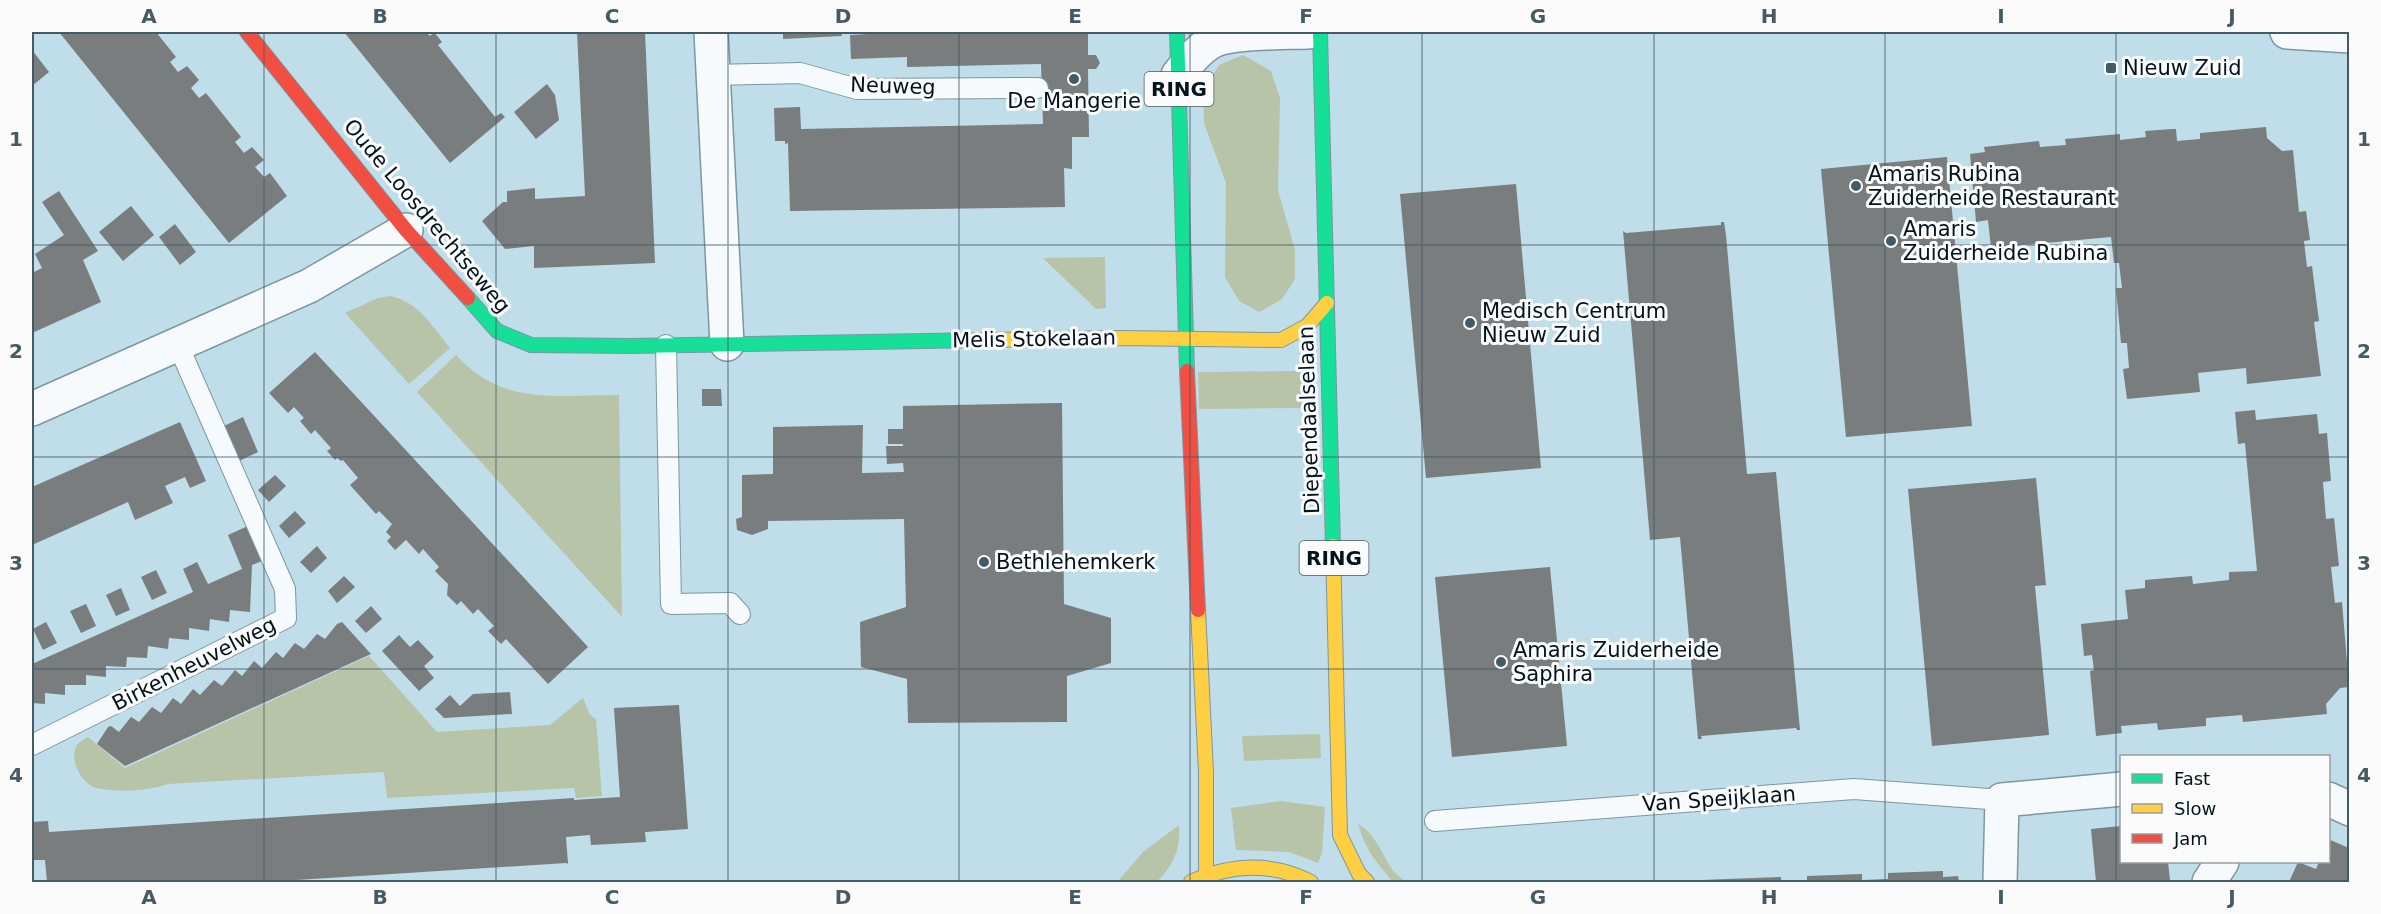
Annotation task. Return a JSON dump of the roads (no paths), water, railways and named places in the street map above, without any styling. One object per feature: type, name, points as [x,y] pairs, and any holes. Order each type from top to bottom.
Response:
[{"type":"main road","name":"Oude Loosdrechtseweg","points":[[247,32],[406,230],[497,331],[531,345],[727,344]]},
{"type":"main road","name":"RING","points":[[1177,32],[1185,340],[1206,772],[1206,878]]},
{"type":"main road","name":"Diependaalselaan","points":[[1320,32],[1340,835],[1363,878]]},
{"type":"main road","name":"Melis Stokelaan","points":[[727,344],[1118,338],[1281,340],[1307,326],[1327,303]]},
{"type":"main road","points":[[1191,882],[1246,867],[1275,869],[1311,882]]},
{"type":"street","points":[[711,32],[727,344]]},
{"type":"street","points":[[1178,75],[1189,60],[1201,50],[1225,37],[1308,32]]},
{"type":"street","points":[[2287,32],[2349,36]]},
{"type":"street","points":[[32,409],[309,286],[406,230]]},
{"type":"street","name":"Van Speijklaan","points":[[2002,801],[2120,789]]},
{"type":"street","points":[[2330,800],[2349,809]]},
{"type":"street","points":[[2000,882],[2002,801]]},
{"type":"street","points":[[2209,882],[2221,863]]},
{"type":"lane","name":"Neuweg","points":[[714,75],[800,73],[857,89],[1038,87]]},
{"type":"lane","name":"Birkenheuvelweg","points":[[32,745],[286,618],[285,589],[178,345]]},
{"type":"lane","points":[[666,345],[671,604],[730,603],[740,614]]},
{"type":"lane","name":"Van Speijklaan","points":[[1436,820],[1854,789],[2002,801]]},
{"type":"place","name":"Nieuw Zuid","points":[[2111,68]]},
{"type":"place","name":"De Mangerie","points":[[1074,79]]},
{"type":"place","name":"Amaris Rubina Zuiderheide Restaurant","points":[[1856,186]]},
{"type":"place","name":"Amaris Zuiderheide Rubina","points":[[1891,241]]},
{"type":"place","name":"Medisch Centrum Nieuw Zuid","points":[[1470,323]]},
{"type":"place","name":"Bethlehemkerk","points":[[984,562]]},
{"type":"place","name":"Amaris Zuiderheide Saphira","points":[[1501,662]]}]
